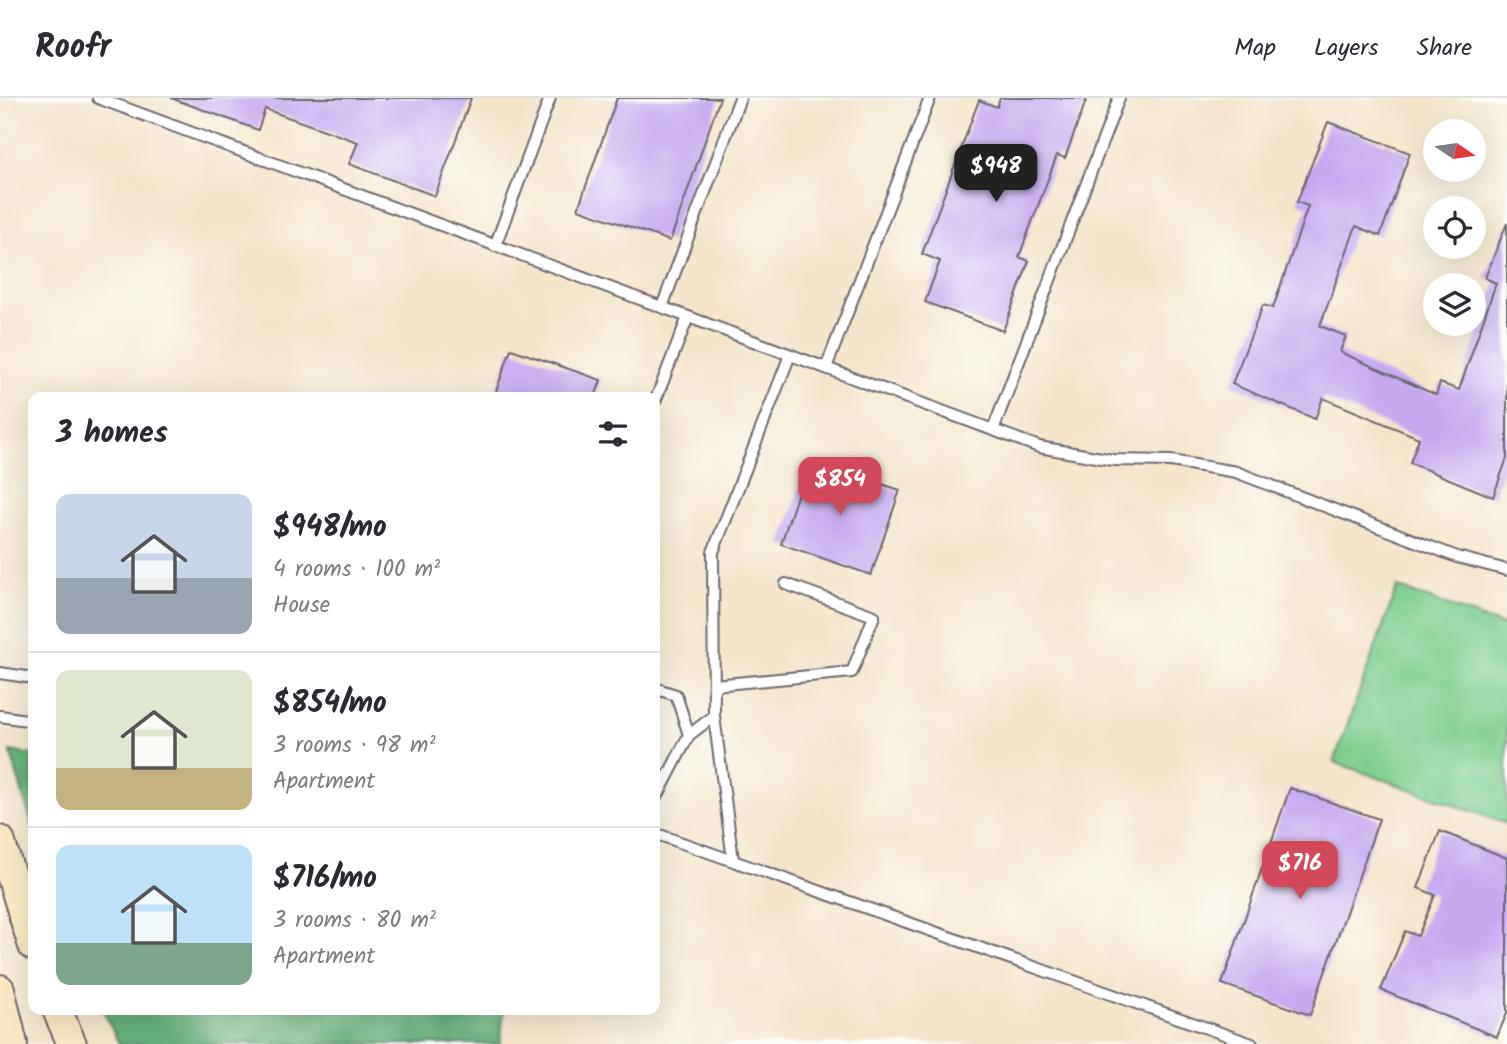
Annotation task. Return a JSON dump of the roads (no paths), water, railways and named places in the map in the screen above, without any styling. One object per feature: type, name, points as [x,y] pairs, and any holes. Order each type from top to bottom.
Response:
[{"type":"main road","points":[[0,840],[28,930]]},
{"type":"main road","points":[[0,989],[13,1044]]},
{"type":"main road","points":[[59,1015],[72,1044]]},
{"type":"lane","points":[[98,98],[1039,447],[1113,460],[1171,461],[1236,472],[1457,557],[1507,569]]},
{"type":"lane","points":[[495,246],[551,98]]},
{"type":"lane","points":[[662,307],[740,98]]},
{"type":"lane","points":[[826,368],[930,98]]},
{"type":"lane","points":[[992,430],[1119,98]]},
{"type":"lane","points":[[659,392],[688,317]]},
{"type":"lane","points":[[733,860],[715,716],[713,552],[790,355]]},
{"type":"lane","points":[[714,685],[852,672],[874,616],[786,584]]},
{"type":"lane","points":[[0,673],[28,677]]},
{"type":"lane","points":[[660,690],[676,695],[689,735]]},
{"type":"lane","points":[[0,716],[28,720]]},
{"type":"lane","points":[[660,791],[689,735],[715,716]]},
{"type":"lane","points":[[660,834],[1252,1044]]}]
